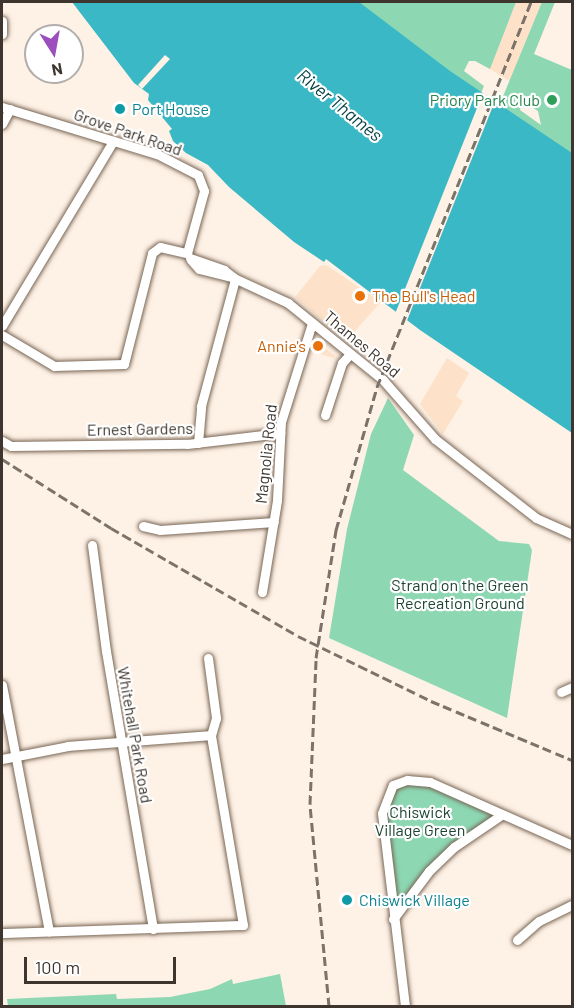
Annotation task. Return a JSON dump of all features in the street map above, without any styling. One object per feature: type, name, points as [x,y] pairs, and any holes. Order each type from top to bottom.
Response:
[{"type":"street","points":[[2,21],[2,34]]},
{"type":"street","points":[[2,124],[6,108]]},
{"type":"street","name":"Grove Park Road","points":[[6,108],[169,160],[202,180],[203,197],[189,257]]},
{"type":"street","points":[[2,326],[112,141]]},
{"type":"street","points":[[2,335],[54,366],[124,364],[152,253],[160,248],[189,257]]},
{"type":"street","name":"Thames Road","points":[[189,257],[199,269],[235,279],[278,297],[399,395],[435,440],[536,518],[573,534]]},
{"type":"street","points":[[198,443],[201,406],[235,279]]},
{"type":"street","name":"Magnolia Road","points":[[262,592],[274,522],[280,433],[297,361],[312,323]]},
{"type":"street","points":[[325,415],[342,363],[350,354]]},
{"type":"street","name":"Ernest Gardens","points":[[2,441],[11,446],[198,443],[280,433]]},
{"type":"street","points":[[143,526],[160,530],[274,522]]},
{"type":"street","name":"Whitehall Park Road","points":[[92,545],[121,742],[153,930]]},
{"type":"street","points":[[2,933],[153,930],[243,925],[211,735],[216,718],[208,658]]},
{"type":"street","points":[[2,685],[49,932]]},
{"type":"street","points":[[561,692],[573,687]]},
{"type":"street","points":[[2,759],[68,746],[211,735]]},
{"type":"street","points":[[405,1006],[382,813],[393,785],[407,780],[430,782],[573,845]]},
{"type":"street","points":[[393,919],[429,871],[454,847],[501,815]]},
{"type":"street","points":[[517,940],[539,921],[573,906]]},
{"type":"shaded area","points":[[499,2],[555,2],[534,54],[532,95],[475,60]]},
{"type":"shaded area","points":[[326,265],[381,302],[346,341],[295,297],[320,266]]},
{"type":"shaded area","points":[[314,340],[335,356],[334,358],[311,351]]},
{"type":"shaded area","points":[[447,358],[469,373],[456,396],[463,401],[443,434],[420,404]]},
{"type":"green space","points":[[342,2],[516,2],[490,69],[475,61],[469,61],[464,71],[484,86],[479,98]]},
{"type":"green space","points":[[542,2],[555,2],[534,54],[572,70],[572,162],[499,106]],"holes":[[[522,101],[538,111],[541,125],[520,110]]]},
{"type":"green space","name":"Strand on the Green Recreation Ground","points":[[388,398],[414,435],[403,470],[499,541],[529,544],[532,550],[507,718],[329,638],[347,529],[371,434]]},
{"type":"green space","name":"Chiswick Village Green","points":[[430,781],[500,813],[429,868],[393,913],[384,799],[390,782]]},
{"type":"green space","points":[[280,974],[286,1006],[8,1006],[7,999],[116,994],[117,999],[170,997],[210,989],[232,979],[233,984]]},
{"type":"water","name":"River Thames","points":[[72,2],[359,2],[450,71],[572,153],[572,433],[420,330],[326,259],[324,262],[294,242],[229,187],[208,165],[186,153],[173,141],[169,131],[172,129],[148,100],[149,94],[134,83]]},
{"type":"pier","points":[[165,55],[170,59],[142,89],[138,85]]},
{"type":"pier","points":[[483,93],[495,101],[406,323],[395,314]]},
{"type":"railway","points":[[329,1006],[310,804],[316,658],[336,530],[377,387],[531,2]]},
{"type":"railway","points":[[2,459],[111,528],[298,636],[431,701],[572,760]]},
{"type":"place","name":"Priory Park Club","points":[[552,100]]},
{"type":"place","name":"Port House","points":[[120,109]]},
{"type":"place","name":"The Bull's Head","points":[[360,296]]},
{"type":"place","name":"Annie's","points":[[318,346]]},
{"type":"place","name":"Chiswick Village","points":[[347,900]]}]
